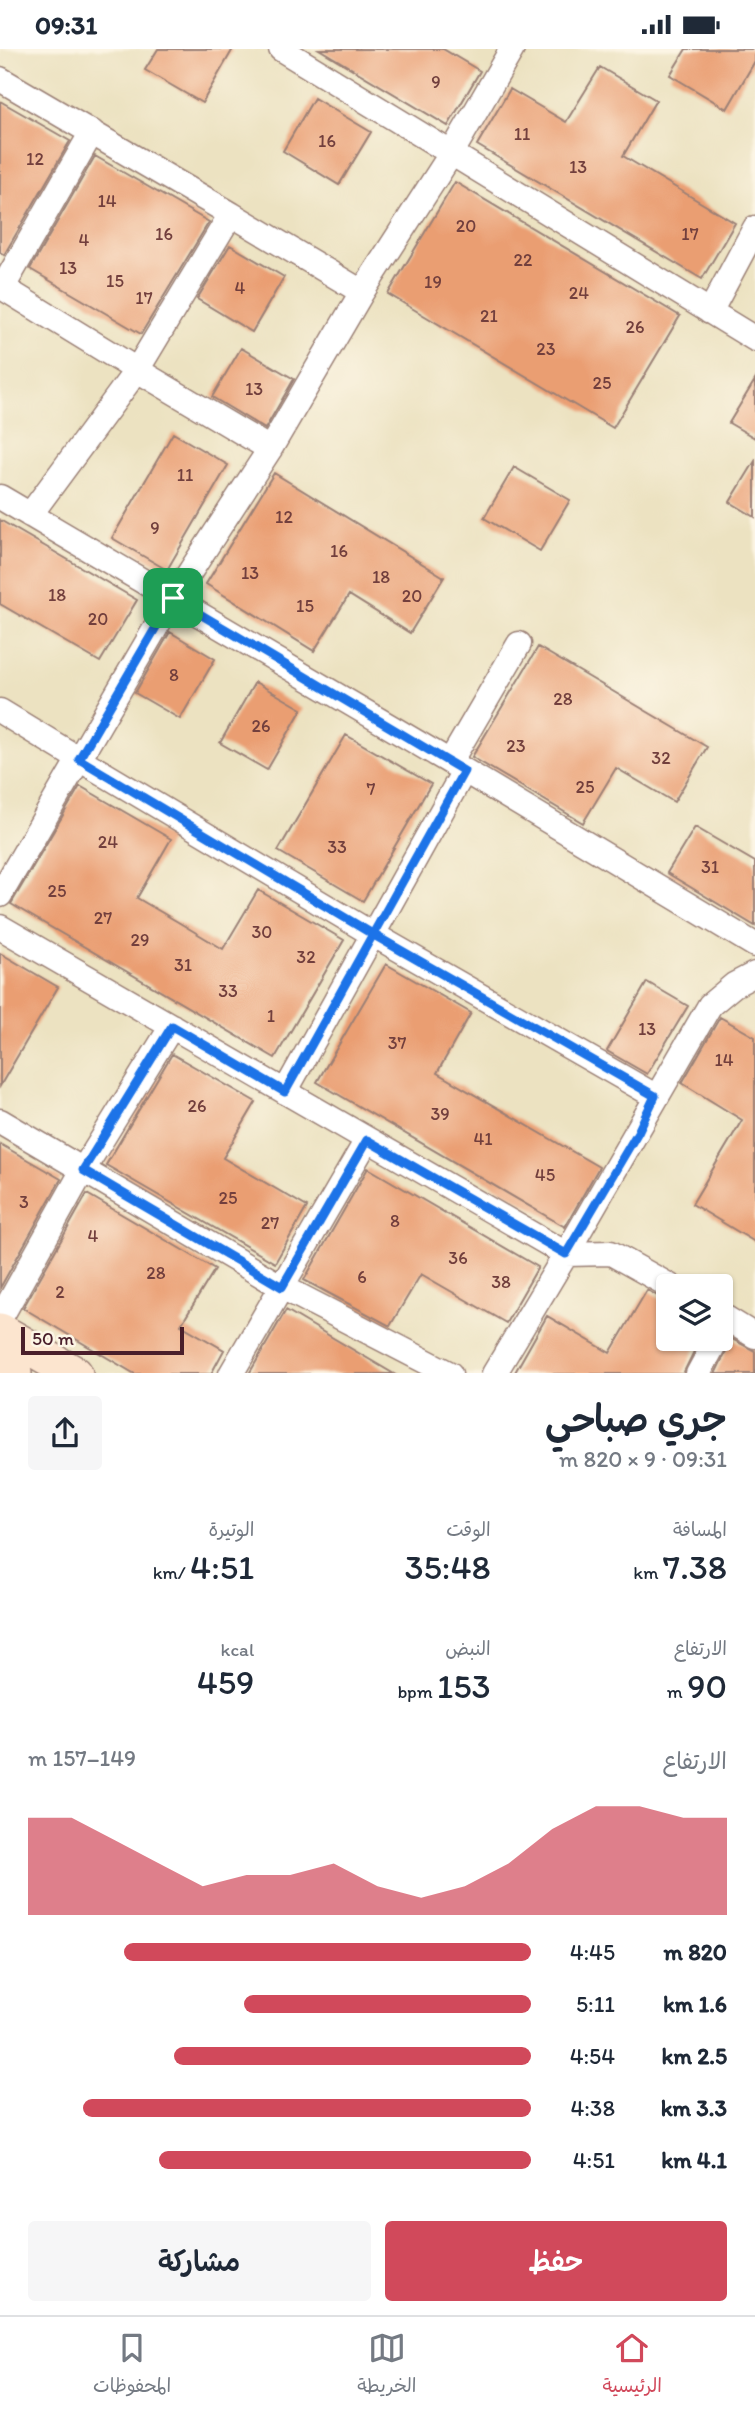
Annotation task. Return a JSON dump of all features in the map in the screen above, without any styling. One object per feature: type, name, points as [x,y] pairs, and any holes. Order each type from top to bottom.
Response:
[{"type":"main road","points":[[0,1331],[73,1373]]},
{"type":"street","points":[[281,49],[315,58],[450,154],[755,339]]},
{"type":"street","points":[[0,895],[173,598],[270,449],[362,292],[450,154],[512,49]]},
{"type":"street","points":[[0,79],[362,292]]},
{"type":"street","points":[[92,132],[1,286],[270,449]]},
{"type":"street","points":[[30,515],[137,370],[231,214]]},
{"type":"street","points":[[710,312],[755,228]]},
{"type":"street","points":[[0,497],[755,945]]},
{"type":"street","points":[[285,1092],[374,935],[519,644]]},
{"type":"street","points":[[0,711],[374,935],[655,1096]]},
{"type":"street","points":[[0,927],[566,1254],[611,1253],[656,1278]]},
{"type":"street","points":[[495,1373],[710,1005],[734,985],[755,974]]},
{"type":"street","points":[[0,1319],[83,1170],[172,1026]]},
{"type":"street","points":[[0,1121],[282,1287],[448,1373]]},
{"type":"street","points":[[232,1373],[367,1140]]},
{"type":"street","points":[[733,1329],[755,1336]]},
{"type":"street","points":[[698,1373],[710,1351]]},
{"type":"building","points":[[158,49],[233,49],[202,103],[145,70]]},
{"type":"building","points":[[319,49],[443,49],[480,71],[448,126]]},
{"type":"building","points":[[686,49],[755,49],[755,61],[727,109],[670,75]]},
{"type":"building","points":[[600,67],[656,100],[623,156],[735,223],[702,279],[477,145],[510,89],[566,122]]},
{"type":"building","points":[[314,98],[371,132],[339,185],[283,151]]},
{"type":"building","points":[[0,101],[70,141],[4,255],[0,252]]},
{"type":"building","points":[[95,156],[209,222],[141,334],[30,269]]},
{"type":"building","points":[[455,182],[680,316],[613,428],[388,294]]},
{"type":"building","points":[[230,245],[284,277],[252,332],[197,299]]},
{"type":"building","points":[[241,348],[294,379],[265,429],[212,397]]},
{"type":"building","points":[[755,380],[755,438],[729,423]]},
{"type":"building","points":[[173,433],[228,465],[167,570],[112,538]]},
{"type":"building","points":[[755,461],[755,517],[730,502]]},
{"type":"building","points":[[514,467],[570,500],[540,551],[484,518]]},
{"type":"building","points":[[274,473],[444,577],[410,633],[349,595],[314,651],[206,584]]},
{"type":"building","points":[[0,520],[137,600],[100,662],[0,604]]},
{"type":"building","points":[[170,632],[215,659],[180,719],[135,693]]},
{"type":"building","points":[[538,647],[707,747],[674,802],[616,768],[583,823],[472,757]]},
{"type":"building","points":[[255,682],[302,709],[267,770],[220,743]]},
{"type":"building","points":[[346,735],[431,784],[363,901],[278,851]]},
{"type":"building","points":[[80,786],[171,839],[137,898],[223,949],[258,890],[344,940],[275,1058],[11,904]]},
{"type":"building","points":[[695,827],[755,862],[755,926],[667,873]]},
{"type":"building","points":[[0,953],[58,987],[0,1086]]},
{"type":"building","points":[[386,964],[471,1013],[437,1073],[599,1167],[565,1227],[317,1082]]},
{"type":"building","points":[[647,982],[688,1006],[647,1074],[607,1051]]},
{"type":"building","points":[[720,1017],[755,1037],[755,1242],[692,1204],[742,1120],[682,1083]]},
{"type":"building","points":[[172,1054],[256,1102],[223,1158],[307,1207],[275,1263],[106,1165]]},
{"type":"building","points":[[0,1144],[61,1179],[0,1288]]},
{"type":"building","points":[[368,1168],[538,1267],[506,1323],[421,1274],[390,1326],[304,1280]]},
{"type":"building","points":[[87,1194],[215,1269],[181,1325],[224,1350],[212,1373],[133,1373],[23,1308]]},
{"type":"building","points":[[647,1290],[656,1295],[656,1351],[694,1351],[683,1373],[515,1373],[547,1316],[610,1353]]},
{"type":"building","points":[[286,1310],[392,1373],[250,1373]]},
{"type":"building","points":[[733,1340],[755,1351],[755,1373],[715,1373],[726,1351],[733,1351]]},
{"type":"route","points":[[173,598],[79,759],[374,935],[655,1096],[638,1132],[566,1254],[367,1140],[282,1287],[83,1170],[172,1026],[285,1092],[374,935],[464,771],[173,598]]}]
